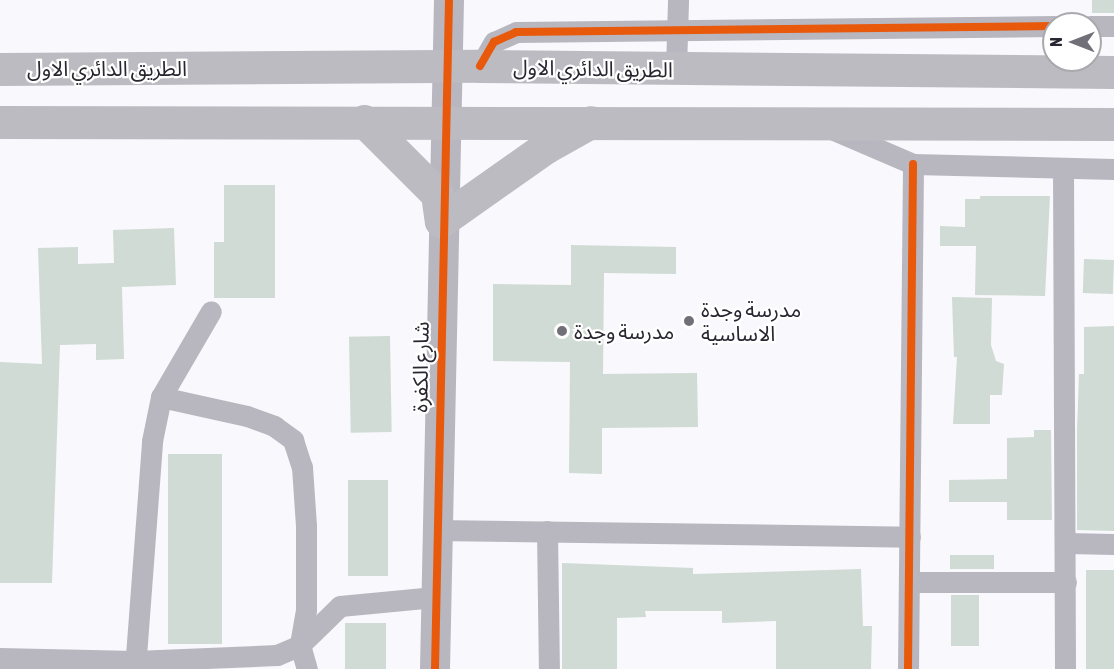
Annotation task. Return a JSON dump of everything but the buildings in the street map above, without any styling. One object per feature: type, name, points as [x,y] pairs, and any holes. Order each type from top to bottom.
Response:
[{"type":"main road","name":"الطريق الدائري الاول","points":[[0,69],[480,66],[1114,72]]},
{"type":"main road","points":[[364,121],[437,194],[441,221],[477,200],[546,147],[595,120]]},
{"type":"main road","points":[[0,122],[595,120],[1114,124]]},
{"type":"street","name":"شارع الكفرة","points":[[435,669],[434,530],[448,0]]},
{"type":"street","points":[[676,69],[678,0]]},
{"type":"street","points":[[480,66],[494,42],[516,32],[677,27],[1042,26]]},
{"type":"street","points":[[816,121],[884,155],[913,164],[1114,169]]},
{"type":"street","points":[[908,669],[913,164]]},
{"type":"street","points":[[1063,168],[1067,543],[1065,669]]},
{"type":"street","points":[[135,665],[152,441],[161,397],[211,311]]},
{"type":"street","points":[[161,397],[247,417],[274,426],[293,440],[302,467],[306,526],[306,610],[300,645],[307,669]]},
{"type":"street","points":[[434,530],[910,537]]},
{"type":"street","points":[[547,531],[549,669]]},
{"type":"street","points":[[1067,543],[1114,544]]},
{"type":"street","points":[[910,582],[1066,582]]},
{"type":"street","points":[[0,658],[135,665],[277,654],[300,645],[340,606],[435,597]]},
{"type":"cycle path","points":[[435,669],[449,0]]},
{"type":"cycle path","points":[[480,66],[494,42],[516,32],[1042,26]]},
{"type":"cycle path","points":[[908,669],[913,164]]},
{"type":"place","name":"مدرسة وجدة الاساسية","points":[[689,321]]},
{"type":"place","name":"مدرسة وجدة","points":[[562,331]]}]
